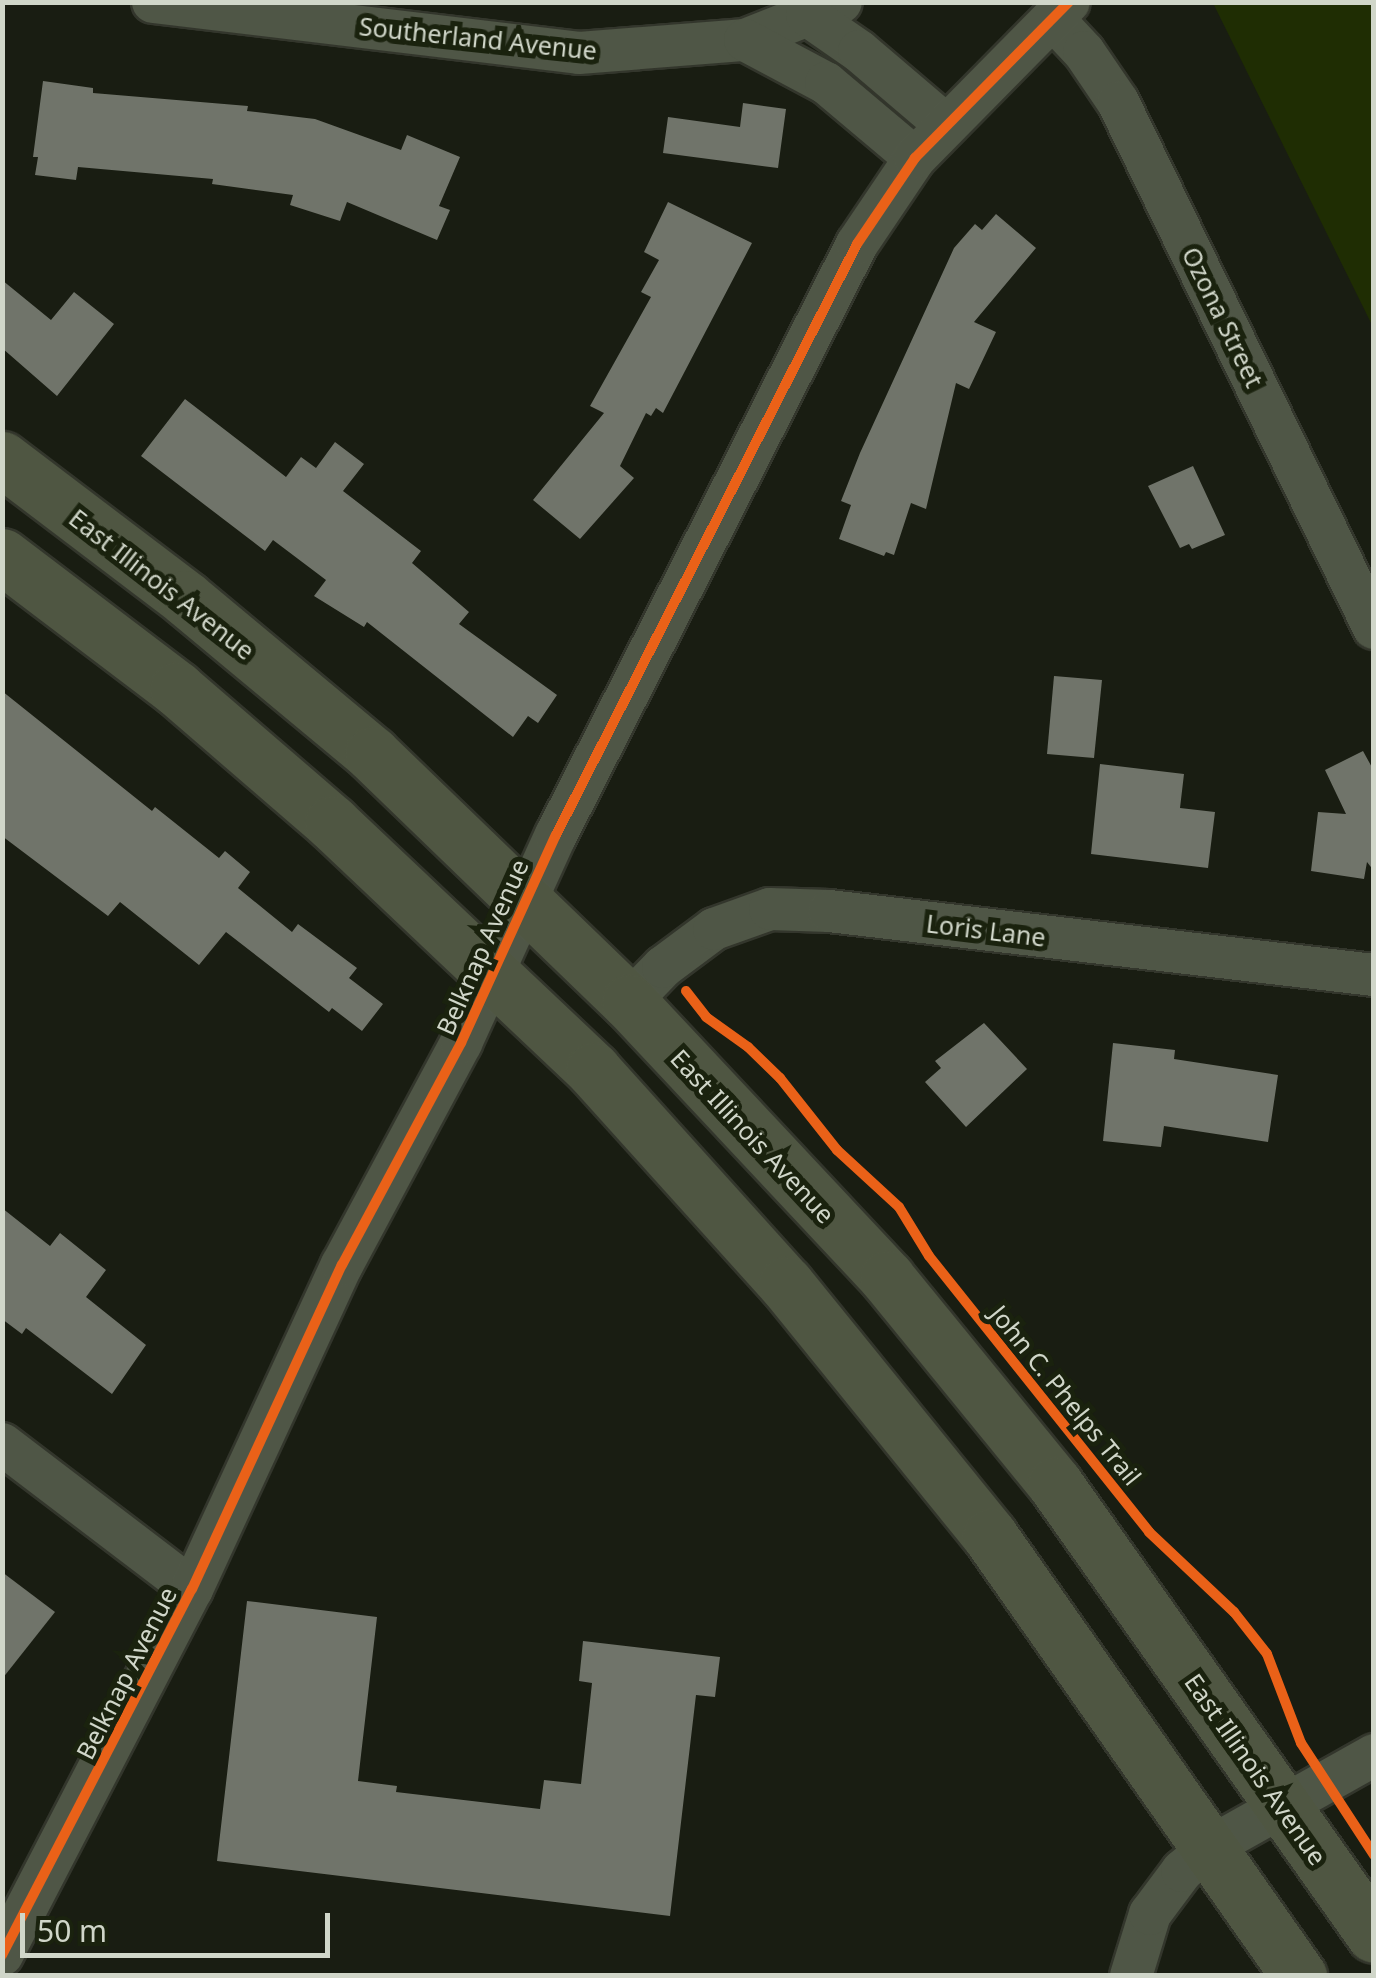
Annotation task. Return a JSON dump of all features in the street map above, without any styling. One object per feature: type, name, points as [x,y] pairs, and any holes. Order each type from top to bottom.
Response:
[{"type":"main road","name":"East Illinois Avenue","points":[[2,459],[184,598],[328,718],[527,900],[629,1002],[888,1278],[1055,1484],[1374,1935]]},
{"type":"main road","points":[[2,556],[177,689],[496,973],[594,1070],[786,1284],[990,1536],[1300,1976]]},
{"type":"main road","points":[[990,1536],[1055,1484]]},
{"type":"street","name":"Southerland Avenue","points":[[152,2],[579,53],[745,40],[824,9],[859,51],[946,125]]},
{"type":"street","name":"Belknap Avenue","points":[[2,1956],[192,1590],[342,1265],[496,973],[527,900],[857,244],[914,158],[1061,11]]},
{"type":"street","name":"Ozona Street","points":[[1061,11],[1118,102],[1374,628]]},
{"type":"street","points":[[745,40],[826,83],[914,158]]},
{"type":"street","name":"Loris Lane","points":[[629,1002],[663,967],[714,929],[770,909],[829,911],[1374,975]]},
{"type":"street","points":[[2,1444],[192,1590]]},
{"type":"street","points":[[1130,1976],[1150,1914],[1182,1871],[1212,1846],[1374,1754]]},
{"type":"green space","points":[[1213,3],[1373,3],[1373,327]]},
{"type":"building","points":[[43,81],[93,88],[93,93],[248,106],[247,111],[315,119],[401,150],[407,135],[460,157],[439,206],[450,210],[437,240],[347,202],[340,221],[290,205],[293,195],[212,184],[213,179],[78,167],[76,180],[35,175],[38,157],[33,157]]},
{"type":"building","points":[[743,103],[786,109],[778,168],[663,153],[668,117],[740,127]]},
{"type":"building","points":[[668,202],[752,243],[663,413],[656,408],[651,416],[646,413],[620,466],[634,478],[580,539],[533,500],[604,413],[590,406],[651,297],[641,292],[659,260],[644,252]]},
{"type":"building","points":[[996,214],[1036,248],[974,322],[996,332],[969,389],[956,383],[926,509],[911,503],[894,555],[886,552],[884,556],[839,539],[851,505],[841,501],[954,248],[975,224],[982,230]]},
{"type":"building","points":[[2,280],[51,320],[74,292],[114,324],[57,396],[2,348]]},
{"type":"building","points":[[185,399],[286,477],[301,457],[316,468],[335,442],[364,464],[343,491],[421,551],[412,563],[469,612],[459,624],[557,695],[538,723],[528,716],[513,737],[367,622],[364,627],[314,596],[326,580],[273,540],[265,551],[141,456]]},
{"type":"building","points":[[1193,466],[1225,535],[1192,549],[1189,544],[1180,548],[1148,486]]},
{"type":"building","points":[[1054,676],[1102,680],[1094,758],[1047,754]]},
{"type":"building","points":[[2,691],[152,811],[155,807],[219,858],[225,851],[250,872],[238,888],[292,932],[298,924],[357,968],[349,978],[383,1004],[362,1031],[332,1008],[329,1012],[226,932],[199,965],[120,902],[108,916],[2,836]]},
{"type":"building","points":[[1363,751],[1374,771],[1374,871],[1367,862],[1364,879],[1311,871],[1318,812],[1346,814],[1325,770]]},
{"type":"building","points":[[1100,764],[1184,774],[1180,808],[1215,812],[1208,868],[1091,854]]},
{"type":"building","points":[[984,1023],[1027,1069],[966,1127],[925,1082],[941,1068],[935,1061]]},
{"type":"building","points":[[1113,1043],[1175,1050],[1174,1059],[1278,1075],[1268,1142],[1164,1126],[1161,1147],[1103,1141]]},
{"type":"building","points":[[2,1208],[50,1246],[60,1233],[106,1270],[86,1297],[146,1345],[112,1394],[26,1328],[22,1334],[2,1319]]},
{"type":"building","points":[[2,1572],[55,1612],[2,1679]]},
{"type":"building","points":[[247,1601],[377,1617],[358,1781],[397,1786],[396,1792],[540,1809],[544,1780],[581,1784],[592,1683],[579,1681],[583,1641],[720,1657],[715,1697],[696,1695],[670,1916],[217,1861]]},
{"type":"cycle path","points":[[2,1955],[192,1589],[342,1265],[461,1043],[556,835],[857,244],[915,158],[1069,2]]},
{"type":"cycle path","name":"John C. Phelps Trail","points":[[686,991],[706,1017],[748,1047],[780,1078],[837,1150],[899,1207],[929,1256],[1149,1532],[1234,1612],[1267,1654],[1301,1743],[1374,1855]]}]
